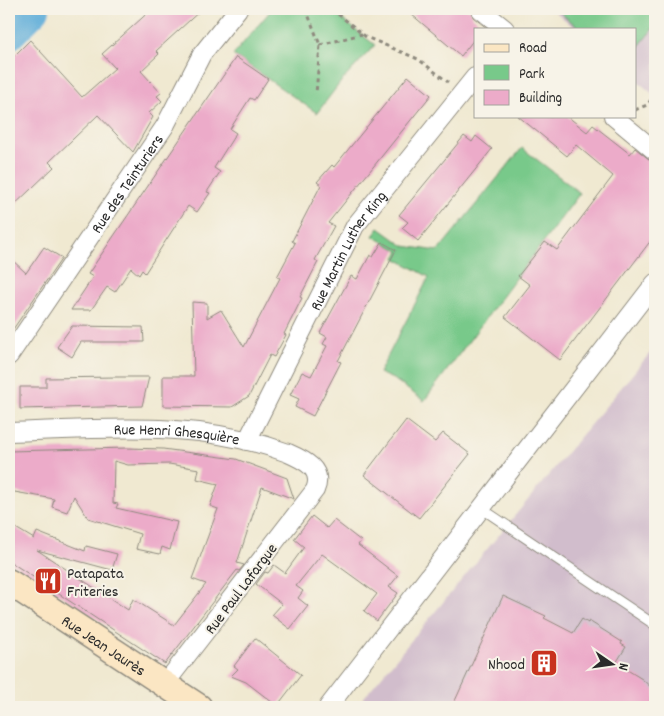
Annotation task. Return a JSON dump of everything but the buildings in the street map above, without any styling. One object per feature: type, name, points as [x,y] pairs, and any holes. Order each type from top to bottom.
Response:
[{"type":"main road","name":"Rue Jean Jaurès","points":[[9,582],[199,707]]},
{"type":"street","name":"Rue des Teinturiers","points":[[9,356],[165,126],[202,54],[238,9]]},
{"type":"street","points":[[480,9],[504,28]]},
{"type":"street","name":"Rue Martin Luther King","points":[[247,441],[355,226],[474,78]]},
{"type":"street","points":[[615,118],[655,151]]},
{"type":"street","points":[[328,707],[655,282]]},
{"type":"street","name":"Rue Henri Ghesquière","points":[[9,432],[160,428],[198,432],[247,441],[279,450],[305,461],[316,472],[317,484],[315,490]]},
{"type":"street","name":"Rue Paul Lafargue","points":[[164,685],[315,490]]},
{"type":"lane","points":[[481,508],[655,624]]},
{"type":"path","points":[[306,9],[320,45],[316,94]]},
{"type":"path","points":[[332,9],[363,34],[418,59],[462,93]]},
{"type":"path","points":[[320,45],[363,34]]},
{"type":"path","points":[[636,110],[647,105],[655,95]]},
{"type":"shaded area","points":[[552,9],[655,9],[655,96],[636,80],[636,28],[575,28]]},
{"type":"shaded area","points":[[655,347],[655,707],[356,707]]},
{"type":"green space","points":[[272,9],[329,9],[375,45],[340,83],[317,113],[233,55]]},
{"type":"green space","points":[[556,9],[655,9],[655,26],[636,50],[636,28],[579,28]]},
{"type":"green space","points":[[522,148],[580,193],[424,401],[395,380],[379,373],[429,277],[395,258],[399,251],[373,236],[379,228],[404,246],[438,251]]},
{"type":"waterway","points":[[9,33],[33,9]]},
{"type":"place","name":"Patapata Friteries","points":[[48,581]]},
{"type":"place","name":"Nhood","points":[[544,663]]}]
